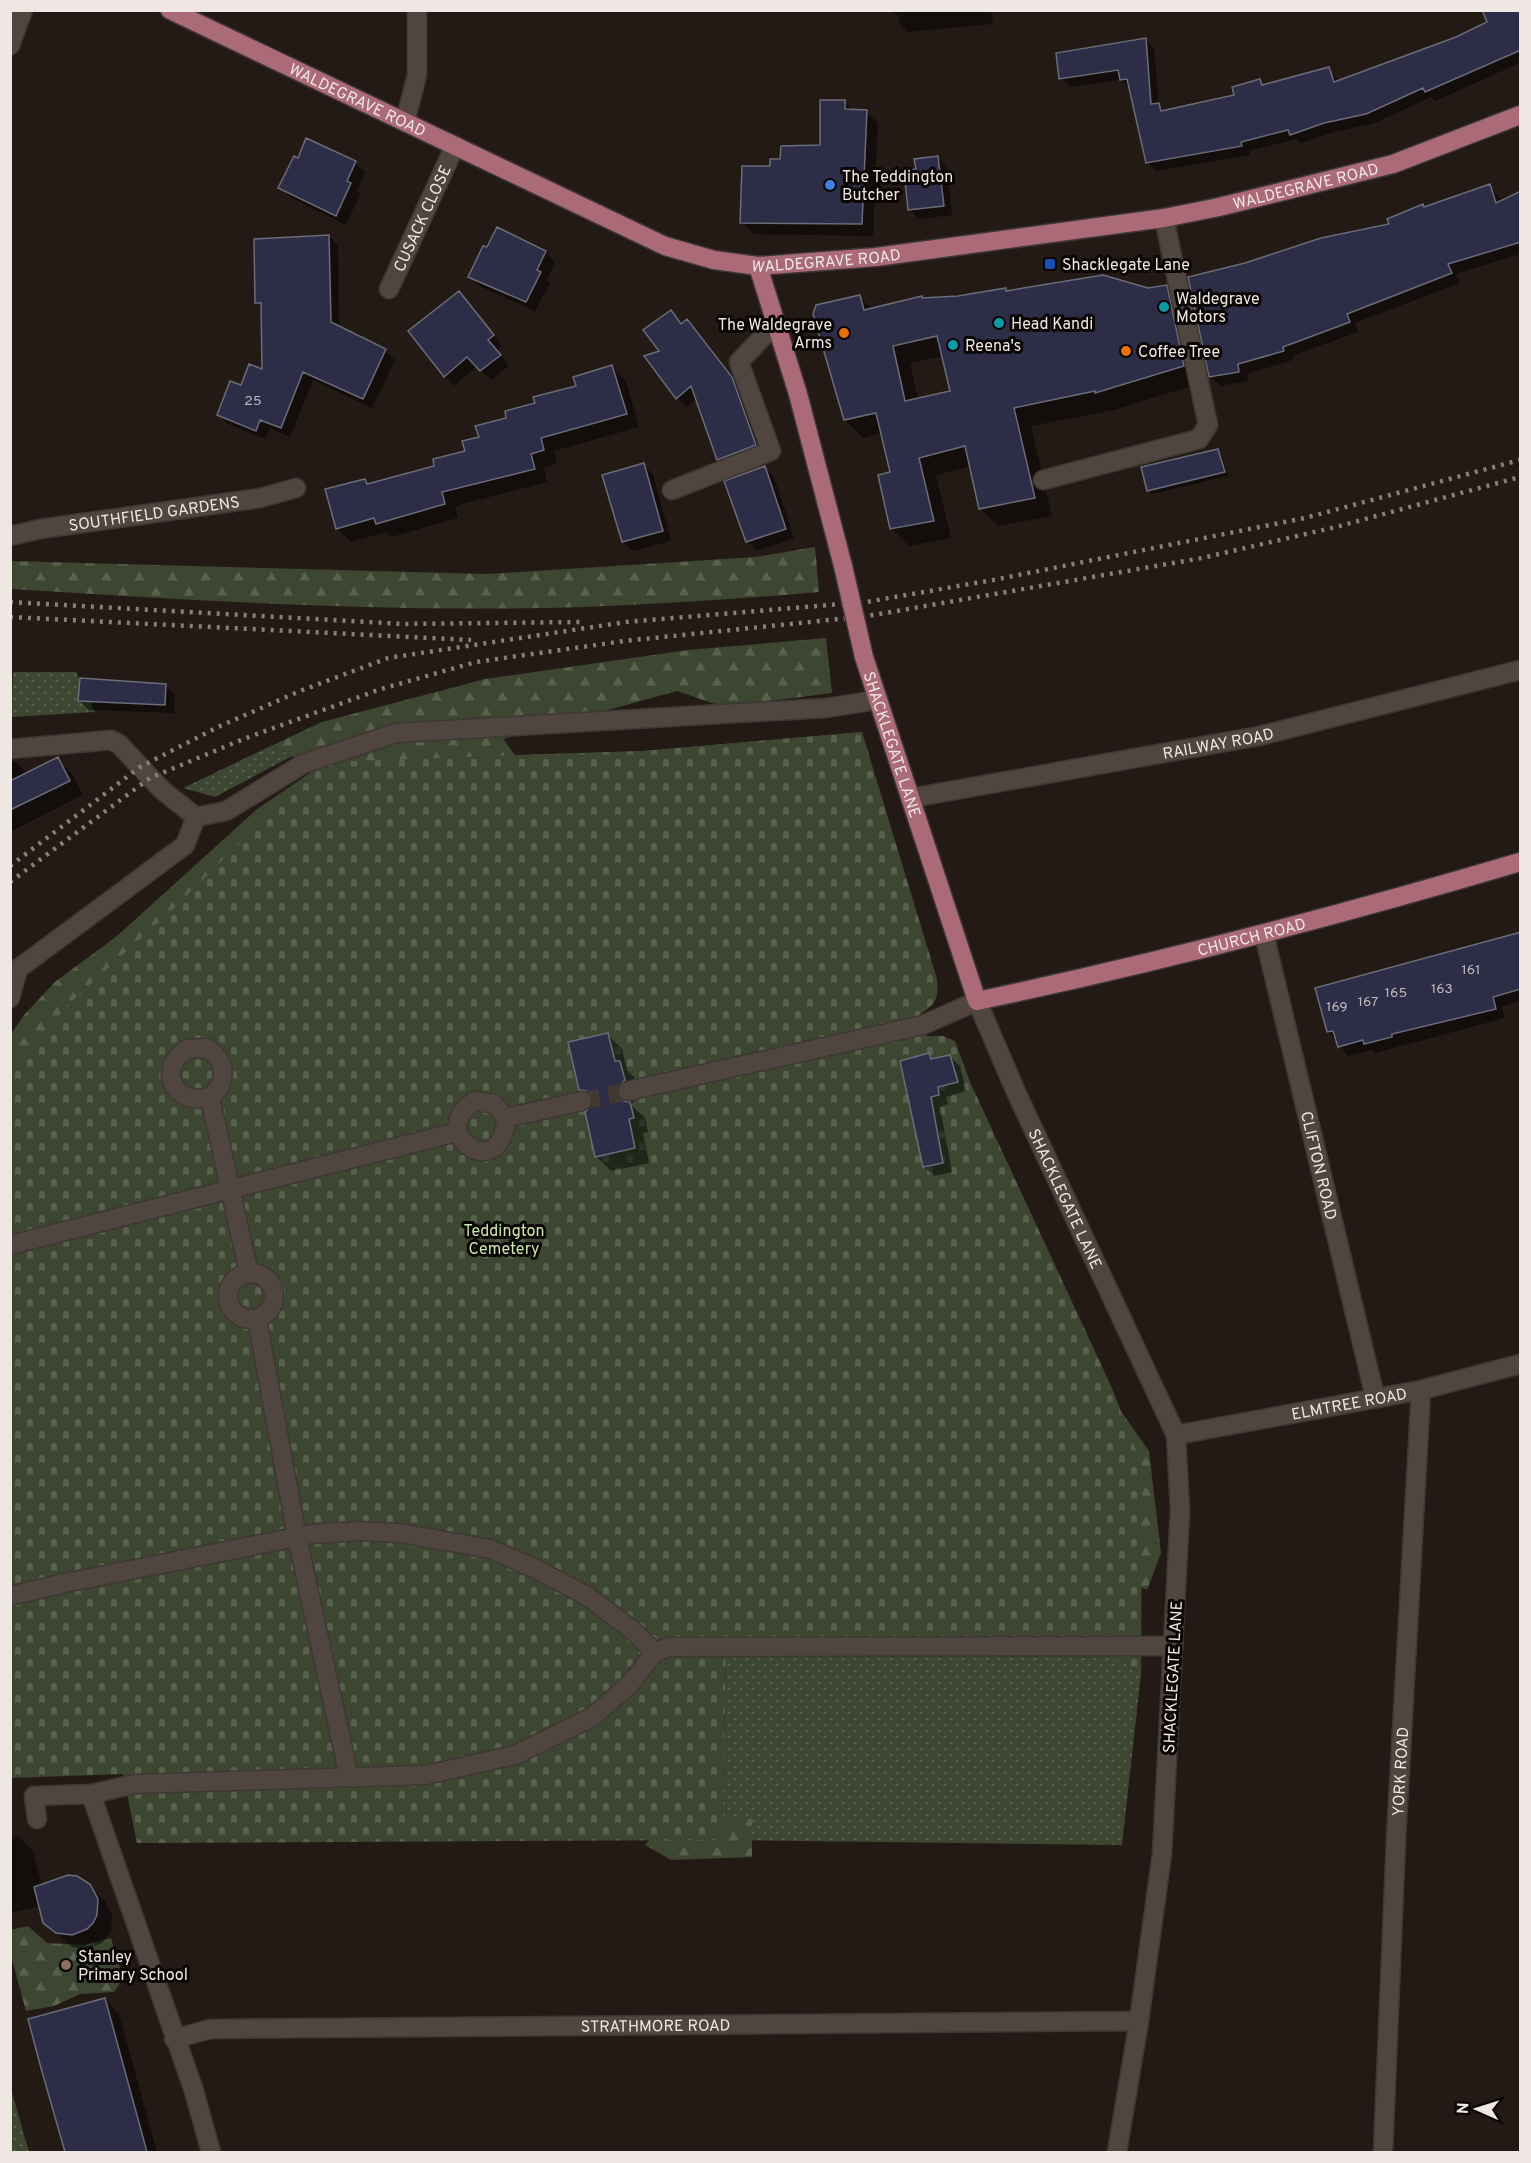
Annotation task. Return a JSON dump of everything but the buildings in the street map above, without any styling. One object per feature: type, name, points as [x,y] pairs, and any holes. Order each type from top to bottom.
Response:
[{"type":"main road","name":"WALDEGRAVE ROAD","points":[[170,10],[664,246],[714,260],[758,266],[876,257],[1164,218],[1219,207],[1393,164],[1521,115]]},
{"type":"main road","name":"SHACKLEGATE LANE","points":[[758,266],[798,394],[864,657],[977,1001]]},
{"type":"main road","name":"CHURCH ROAD","points":[[977,1001],[1124,970],[1264,934],[1521,862]]},
{"type":"street","points":[[10,45],[23,10]]},
{"type":"street","points":[[405,122],[417,75],[417,10]]},
{"type":"street","name":"CUSACK CLOSE","points":[[389,289],[455,146]]},
{"type":"street","points":[[1043,480],[1199,439],[1208,425],[1164,218]]},
{"type":"street","points":[[672,490],[771,451],[739,362],[775,324]]},
{"type":"street","name":"SOUTHFIELD GARDENS","points":[[10,536],[40,529],[260,498],[296,488]]},
{"type":"street","name":"RAILWAY ROAD","points":[[911,798],[1259,736],[1521,670]]},
{"type":"street","points":[[10,749],[111,740],[119,744],[162,790],[196,817],[226,812],[303,764],[396,733],[826,708],[877,700]]},
{"type":"street","points":[[10,998],[18,969],[185,845],[196,817]]},
{"type":"street","name":"CLIFTON ROAD","points":[[1264,934],[1375,1397]]},
{"type":"street","points":[[628,1092],[923,1025],[977,1001]]},
{"type":"street","name":"SHACKLEGATE LANE","points":[[977,1001],[1026,1113],[1176,1435],[1180,1511],[1162,1854],[1139,2021],[1117,2152]]},
{"type":"street","points":[[210,1097],[249,1274]]},
{"type":"street","points":[[475,1101],[494,1104],[506,1118],[505,1133],[493,1148],[482,1151],[472,1149],[464,1144],[457,1132],[457,1120],[462,1110],[475,1101]]},
{"type":"street","points":[[506,1118],[582,1101]]},
{"type":"street","points":[[10,1245],[231,1191],[457,1132]]},
{"type":"street","points":[[249,1274],[265,1278],[274,1291],[272,1308],[257,1319],[240,1317],[229,1306],[227,1297],[235,1280],[249,1274]]},
{"type":"street","points":[[257,1319],[297,1537],[349,1777]]},
{"type":"street","name":"ELMTREE ROAD","points":[[1176,1435],[1421,1390],[1521,1364]]},
{"type":"street","name":"YORK ROAD","points":[[1383,2152],[1396,1839],[1421,1390]]},
{"type":"street","points":[[10,1596],[65,1582],[297,1537],[358,1531],[400,1533],[489,1549],[538,1570],[587,1596],[631,1629],[655,1652]]},
{"type":"street","points":[[37,1819],[34,1796],[91,1794],[135,1784],[426,1774],[515,1755],[592,1718],[629,1685],[655,1652],[669,1647],[1174,1646]]},
{"type":"street","points":[[91,1794],[174,2039],[194,2091],[211,2152]]},
{"type":"street","name":"STRATHMORE ROAD","points":[[174,2039],[210,2029],[1139,2021]]},
{"type":"green space","points":[[815,547],[819,592],[642,604],[511,608],[368,607],[225,602],[11,589],[11,561],[487,574],[756,557]]},
{"type":"green space","points":[[826,638],[832,693],[724,707],[677,691],[503,739],[515,755],[643,751],[862,732],[878,799],[11,1138],[11,1034],[24,1015],[55,982],[117,936],[257,809],[310,773],[292,756],[273,745],[322,722],[485,679],[688,650]]},
{"type":"green space","points":[[13,672],[76,672],[95,712],[11,717]]},
{"type":"green space","name":"Teddington Cemetery","points":[[862,732],[937,979],[935,1000],[920,1014],[927,1036],[943,1036],[955,1041],[970,1082],[1112,1388],[1142,1466],[1141,1674],[1117,1658],[726,1652],[722,1840],[137,1843],[123,1774],[11,1778],[10,1067],[76,997],[173,909],[290,792],[324,762],[643,751]]},
{"type":"green space","points":[[273,745],[292,756],[215,797],[183,788]]},
{"type":"green space","points":[[1113,1400],[1149,1451],[1161,1553],[1147,1590],[1133,1583]]},
{"type":"green space","points":[[726,1652],[1117,1658],[1141,1674],[1122,1845],[722,1840]]},
{"type":"green space","points":[[673,1811],[718,1818],[752,1819],[752,1857],[671,1860],[645,1845]]},
{"type":"green space","points":[[28,1926],[47,1943],[84,1945],[111,1938],[123,1979],[114,1992],[80,1994],[54,2006],[26,2011],[11,1956],[10,1930]]},
{"type":"green space","points":[[11,2089],[29,2152],[11,2152]]},
{"type":"tunnel","points":[[582,1101],[628,1091]]},
{"type":"railway","points":[[10,866],[140,767],[218,727],[300,691],[388,658],[626,622],[866,602],[993,580],[1305,518],[1520,460]]},
{"type":"railway","points":[[10,882],[150,778],[246,738],[381,689],[476,662],[624,641],[868,616],[1202,558],[1336,527],[1520,477]]},
{"type":"railway","points":[[10,602],[403,624],[581,622]]},
{"type":"railway","points":[[10,617],[471,640]]},
{"type":"place","name":"The Teddington Butcher","points":[[830,185]]},
{"type":"place","name":"Shacklegate Lane","points":[[1050,264]]},
{"type":"place","name":"Waldegrave Motors","points":[[1164,307]]},
{"type":"place","name":"Head Kandi","points":[[999,323]]},
{"type":"place","name":"The Waldegrave Arms","points":[[844,333]]},
{"type":"place","name":"Reena's","points":[[953,345]]},
{"type":"place","name":"Coffee Tree","points":[[1126,351]]},
{"type":"place","name":"Stanley Primary School","points":[[66,1965]]}]
